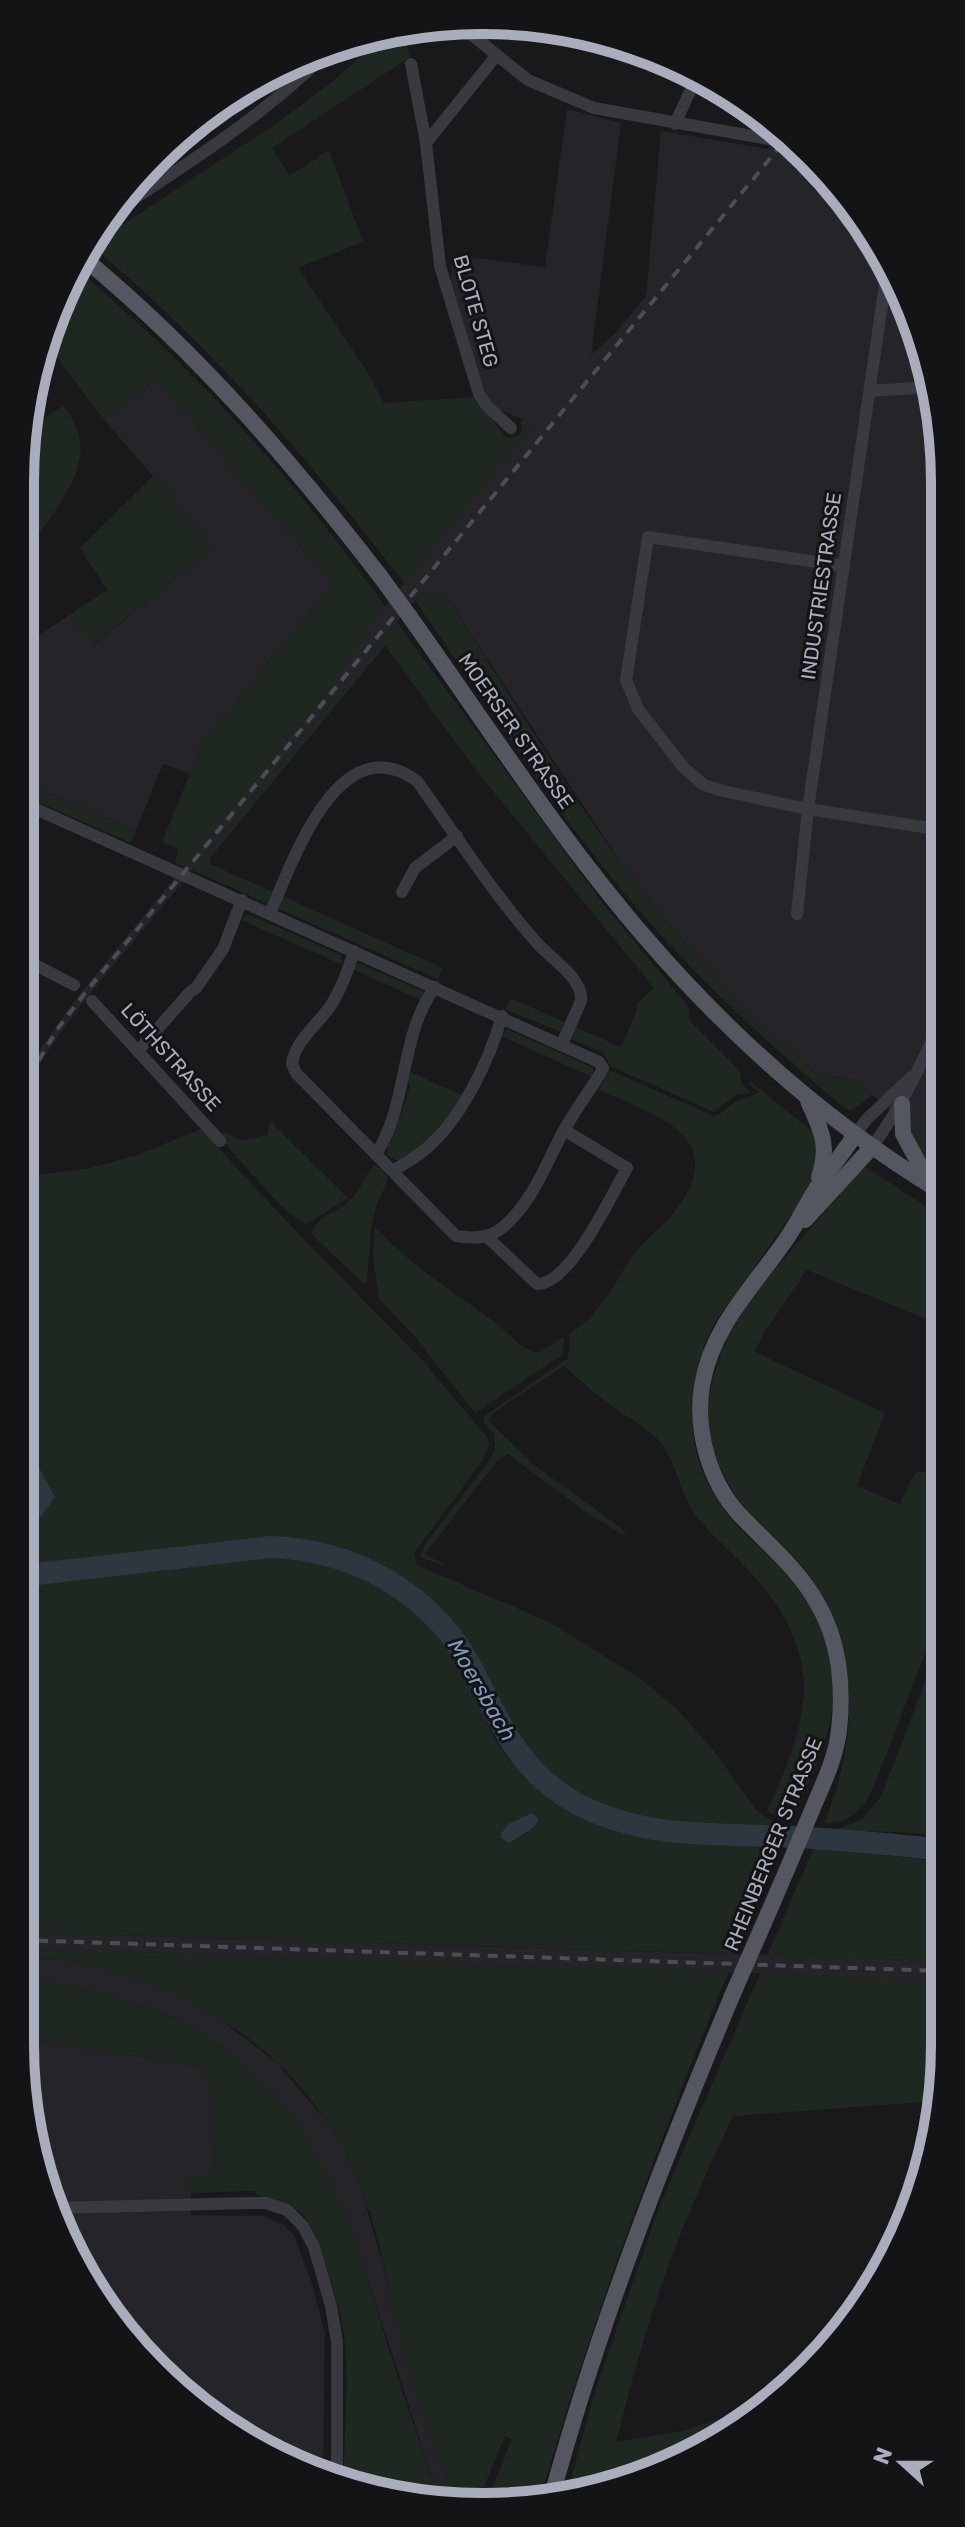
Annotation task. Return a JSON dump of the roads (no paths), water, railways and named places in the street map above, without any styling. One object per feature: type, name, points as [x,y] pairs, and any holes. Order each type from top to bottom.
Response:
[{"type":"main road","name":"MOERSER STRASSE","points":[[91,264],[170,336],[258,426],[380,576],[541,802],[643,935],[711,1008],[806,1096],[855,1135],[931,1185]]},
{"type":"main road","points":[[806,1096],[825,1140],[825,1159],[815,1191]]},
{"type":"main road","points":[[902,1104],[903,1134],[931,1179]]},
{"type":"main road","name":"RHEINBERGER STRASSE","points":[[787,1239],[815,1191],[855,1135]]},
{"type":"main road","name":"RHEINBERGER STRASSE","points":[[555,2487],[589,2369],[665,2158],[831,1766],[839,1734],[841,1690],[831,1635],[816,1600],[787,1561],[737,1513],[719,1486],[705,1448],[700,1407],[707,1365],[725,1322],[787,1239],[872,1147]]},
{"type":"street","points":[[471,34],[528,80],[594,108],[772,140]]},
{"type":"street","points":[[426,143],[496,56]]},
{"type":"street","name":"BLOTE STEG","points":[[411,64],[426,143],[443,276],[479,394],[511,428]]},
{"type":"street","points":[[137,197],[230,135],[311,68]]},
{"type":"street","points":[[675,124],[692,86]]},
{"type":"street","name":"INDUSTRIESTRASSE","points":[[797,914],[808,809],[885,284]]},
{"type":"street","points":[[870,391],[920,388]]},
{"type":"street","points":[[844,566],[648,537],[626,680],[638,709],[684,768],[704,785],[808,809],[931,828]]},
{"type":"street","points":[[270,913],[319,810],[331,794],[366,770],[390,767],[403,771],[417,781],[537,943],[574,980],[582,994],[562,1044]]},
{"type":"street","points":[[34,808],[502,1016],[602,1065],[600,1074],[564,1130],[535,1189],[503,1228],[473,1239],[456,1236],[296,1073],[292,1064],[298,1045],[320,1021],[340,991],[354,951]]},
{"type":"street","points":[[402,892],[415,868],[457,836]]},
{"type":"street","points":[[138,1051],[196,988],[223,949],[242,900]]},
{"type":"street","points":[[34,964],[74,985]]},
{"type":"street","points":[[376,1154],[394,1112],[412,1037],[435,987]]},
{"type":"street","name":"LÖTHSTRASSE","points":[[92,1001],[220,1141]]},
{"type":"street","points":[[393,1171],[428,1148],[456,1117],[502,1016]]},
{"type":"street","points":[[872,1147],[902,1104],[931,1040]]},
{"type":"street","points":[[855,1135],[866,1120],[913,1075]]},
{"type":"street","points":[[486,1236],[537,1284],[544,1284],[559,1275],[573,1258],[627,1168],[564,1130]]},
{"type":"street","points":[[65,2208],[257,2203],[278,2206],[296,2217],[314,2247],[335,2324],[337,2469]]},
{"type":"waterway","name":"Moersbach","points":[[34,1574],[271,1547],[331,1556],[386,1579],[433,1616],[470,1665],[500,1723],[523,1758],[554,1789],[574,1802],[622,1822],[647,1828],[931,1848]]},
{"type":"railway","points":[[34,1068],[85,993],[780,147]]},
{"type":"railway","points":[[34,1940],[931,1971]]}]
